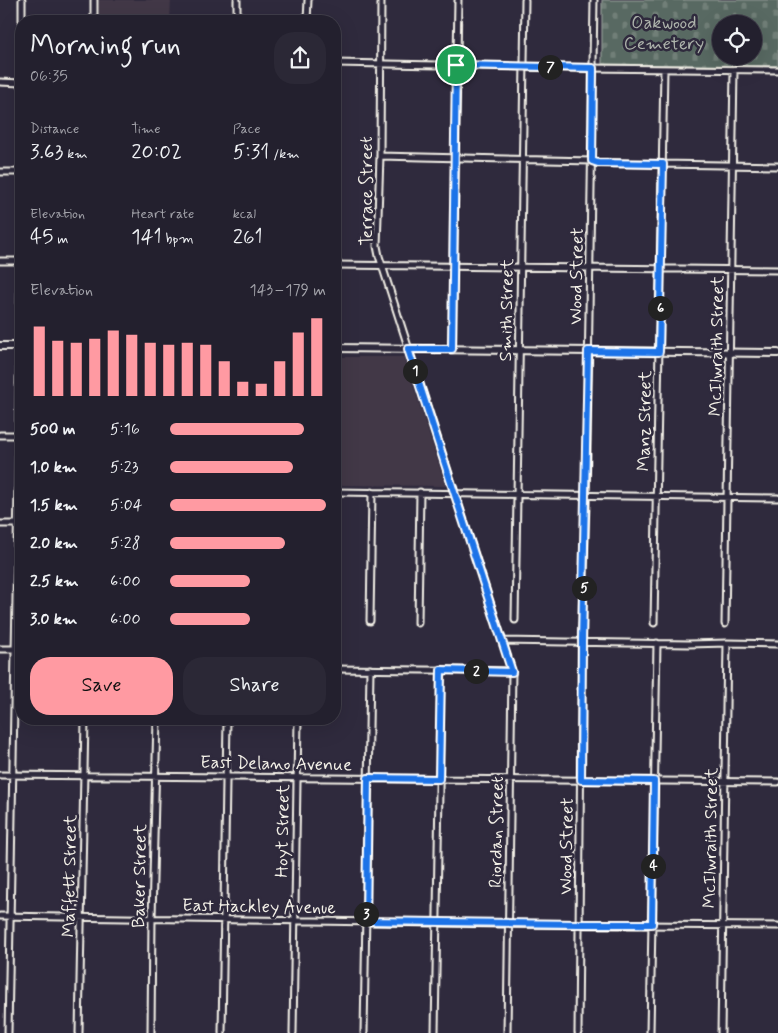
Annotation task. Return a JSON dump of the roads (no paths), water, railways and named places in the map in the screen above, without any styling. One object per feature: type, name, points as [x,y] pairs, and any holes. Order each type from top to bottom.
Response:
[{"type":"main road","points":[[0,346],[15,346]]},
{"type":"main road","points":[[341,348],[778,353]]},
{"type":"street","points":[[22,0],[22,15]]},
{"type":"street","points":[[94,0],[94,15]]},
{"type":"street","points":[[237,0],[237,15]]},
{"type":"street","points":[[307,15],[308,0]]},
{"type":"street","name":"Terrace Street","points":[[381,0],[380,156],[377,246],[408,349],[500,634]]},
{"type":"street","points":[[452,349],[458,0]]},
{"type":"street","name":"Smith Street","points":[[515,620],[525,0]]},
{"type":"street","name":"Wood Street","points":[[578,1033],[582,642],[594,0]]},
{"type":"street","points":[[341,63],[778,70]]},
{"type":"street","name":"Manz Street","points":[[654,623],[664,69]]},
{"type":"street","name":"McIlwraith Street","points":[[725,624],[734,70]]},
{"type":"street","points":[[0,82],[15,83]]},
{"type":"street","points":[[380,156],[592,161],[598,163],[778,166]]},
{"type":"street","points":[[0,172],[15,172]]},
{"type":"street","points":[[0,261],[15,261]]},
{"type":"street","points":[[341,265],[778,270]]},
{"type":"street","points":[[0,435],[15,435]]},
{"type":"street","points":[[341,492],[778,498]]},
{"type":"street","points":[[370,620],[372,492]]},
{"type":"street","points":[[418,623],[420,492]]},
{"type":"street","points":[[0,524],[15,524]]},
{"type":"street","name":"Riordan Street","points":[[500,634],[512,672],[507,1033]]},
{"type":"street","points":[[502,641],[778,644]]},
{"type":"street","points":[[650,1033],[657,643]]},
{"type":"street","name":"McIlwraith Street","points":[[721,1033],[727,643]]},
{"type":"street","points":[[0,649],[15,649],[8,1033]]},
{"type":"street","points":[[341,669],[512,672]]},
{"type":"street","points":[[364,1033],[370,670]]},
{"type":"street","points":[[435,1033],[441,670]]},
{"type":"street","name":"Maffett Street","points":[[79,1033],[85,725]]},
{"type":"street","name":"Baker Street","points":[[151,1033],[157,725]]},
{"type":"street","points":[[222,1033],[227,725]]},
{"type":"street","name":"Hoyt Street","points":[[293,1033],[298,725]]},
{"type":"street","name":"East Delano Avenue","points":[[0,775],[778,782]]},
{"type":"street","name":"East Hackley Avenue","points":[[0,916],[778,926]]},
{"type":"park label","name":"Oakwood Cemetery","points":[[664,32]]}]
